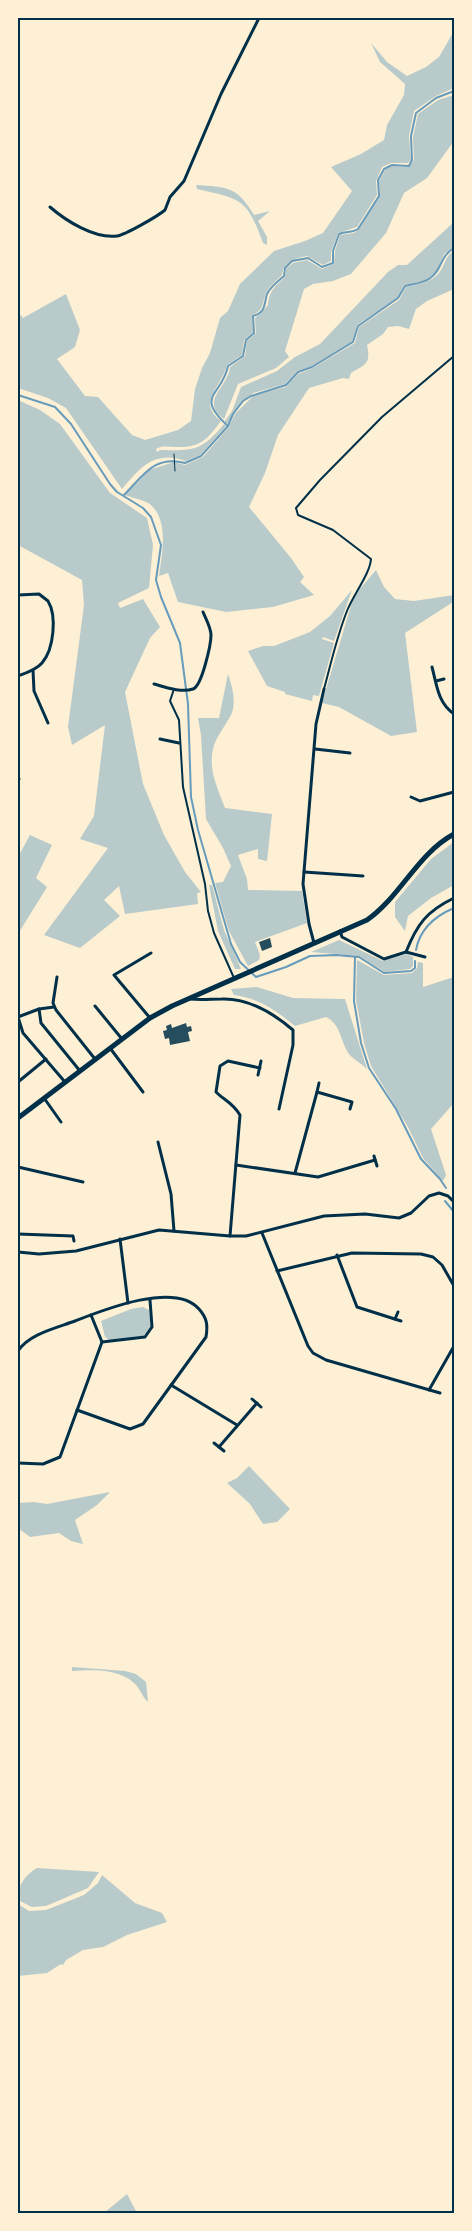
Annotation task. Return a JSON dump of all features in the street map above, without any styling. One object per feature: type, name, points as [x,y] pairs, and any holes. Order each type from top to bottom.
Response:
[{"type":"main road","points":[[18,1118],[150,1018],[187,999],[254,971],[372,916],[425,857],[454,834]]},
{"type":"street","points":[[50,207],[62,217],[90,232],[117,236],[165,210],[170,197],[184,181],[221,94],[259,18]]},
{"type":"street","points":[[18,595],[39,594],[50,605],[53,628],[49,650],[42,662],[33,670],[18,676]]},
{"type":"street","points":[[154,684],[184,690],[194,689],[201,681],[211,633],[203,612]]},
{"type":"street","points":[[432,667],[440,700],[454,714]]},
{"type":"street","points":[[33,670],[34,690],[48,723]]},
{"type":"street","points":[[436,681],[444,679]]},
{"type":"street","points":[[314,944],[303,891],[316,724],[324,688]]},
{"type":"street","points":[[160,739],[179,743]]},
{"type":"street","points":[[315,749],[350,753]]},
{"type":"street","points":[[411,797],[420,801],[454,792]]},
{"type":"street","points":[[304,872],[363,876]]},
{"type":"street","points":[[406,952],[412,935],[422,921],[435,907],[454,898]]},
{"type":"street","points":[[340,931],[342,936],[384,959],[406,952],[425,957]]},
{"type":"street","points":[[150,1018],[114,976],[151,953]]},
{"type":"street","points":[[57,977],[53,1003],[55,1009],[95,1060]]},
{"type":"street","points":[[187,999],[224,998],[252,1004],[280,1019],[293,1030],[293,1045],[279,1109]]},
{"type":"street","points":[[94,1006],[122,1039]]},
{"type":"street","points":[[55,1009],[39,1009],[18,1017],[23,1033],[66,1082]]},
{"type":"street","points":[[39,1009],[41,1023],[80,1071]]},
{"type":"street","points":[[110,1048],[143,1092]]},
{"type":"street","points":[[18,1082],[46,1059]]},
{"type":"street","points":[[230,1236],[240,1115],[232,1102],[222,1098],[216,1092],[220,1066],[228,1061],[260,1068]]},
{"type":"street","points":[[258,1075],[261,1061]]},
{"type":"street","points":[[295,1173],[319,1083]]},
{"type":"street","points":[[317,1092],[352,1102],[350,1109]]},
{"type":"street","points":[[44,1098],[61,1122]]},
{"type":"street","points":[[158,1142],[171,1194],[174,1231]]},
{"type":"street","points":[[374,1156],[377,1166]]},
{"type":"street","points":[[236,1165],[318,1177],[375,1160]]},
{"type":"street","points":[[18,1167],[83,1182]]},
{"type":"street","points":[[18,1252],[39,1254],[76,1251],[159,1230],[230,1236],[262,1233],[324,1216],[365,1214],[404,1218],[429,1196],[439,1194],[448,1196],[454,1202]]},
{"type":"street","points":[[262,1233],[308,1346],[313,1353],[326,1360],[440,1394]]},
{"type":"street","points":[[18,1234],[73,1236],[74,1241]]},
{"type":"street","points":[[120,1239],[128,1303]]},
{"type":"street","points":[[277,1271],[337,1256],[368,1252],[421,1254],[433,1258],[442,1265],[454,1286]]},
{"type":"street","points":[[337,1256],[357,1307],[401,1321]]},
{"type":"street","points":[[18,1351],[21,1345],[36,1336],[128,1303],[171,1297],[185,1299],[196,1306],[208,1324],[206,1336],[143,1424],[130,1429],[77,1410]]},
{"type":"street","points":[[102,1342],[144,1337],[152,1327],[150,1300]]},
{"type":"street","points":[[395,1319],[398,1312]]},
{"type":"street","points":[[18,1463],[44,1464],[60,1457],[102,1342],[91,1315]]},
{"type":"street","points":[[18,1340],[21,1345]]},
{"type":"street","points":[[429,1390],[454,1346]]},
{"type":"street","points":[[171,1385],[237,1425]]},
{"type":"street","points":[[252,1399],[261,1408]]},
{"type":"street","points":[[219,1447],[256,1403]]},
{"type":"street","points":[[214,1443],[224,1451]]},
{"type":"lane","points":[[324,688],[346,613],[370,567],[371,559],[333,530],[298,515],[296,508],[320,480],[382,418],[454,356]]},
{"type":"lane","points":[[174,689],[170,701],[179,720],[183,787],[205,884],[208,911],[214,933],[234,978]]},
{"type":"path","points":[[174,454],[175,471]]},
{"type":"shaded area","points":[[454,31],[454,88],[436,96],[414,111],[409,136],[411,160],[408,163],[391,163],[382,167],[376,181],[377,195],[357,227],[338,233],[331,252],[331,261],[323,265],[307,256],[294,260],[287,264],[282,275],[269,288],[261,309],[252,315],[253,332],[244,340],[242,355],[227,365],[213,394],[211,407],[214,414],[221,421],[207,438],[191,446],[161,447],[156,449],[157,452],[160,450],[196,448],[209,440],[224,424],[226,426],[200,455],[186,461],[175,458],[157,459],[142,468],[122,489],[66,408],[48,398],[18,388],[18,312],[23,318],[66,294],[80,330],[75,347],[57,359],[85,396],[98,397],[132,435],[145,440],[178,430],[191,421],[195,389],[202,368],[210,353],[220,318],[228,311],[240,284],[274,251],[323,233],[352,191],[331,167],[361,154],[384,140],[387,125],[404,95],[405,84],[380,62],[371,43],[387,62],[407,76],[426,67],[439,57]]},
{"type":"shaded area","points":[[454,95],[454,141],[427,178],[404,193],[386,233],[351,274],[333,281],[313,284],[304,289],[285,351],[289,357],[276,368],[238,384],[224,419],[217,412],[214,400],[225,381],[230,367],[245,356],[247,341],[256,333],[255,318],[268,305],[271,292],[285,277],[286,269],[293,263],[307,260],[322,269],[334,264],[335,251],[340,235],[354,233],[359,229],[380,195],[379,181],[385,170],[392,166],[409,167],[414,160],[413,137],[418,114],[438,100]]},
{"type":"shaded area","points":[[196,185],[216,186],[236,193],[248,205],[254,215],[270,211],[258,221],[267,237],[267,245],[263,243],[252,217],[241,203],[224,195],[197,189]]},
{"type":"shaded area","points":[[454,222],[454,248],[444,254],[436,272],[427,280],[404,285],[397,298],[357,325],[352,342],[312,366],[297,371],[285,384],[253,393],[243,401],[227,424],[225,421],[232,411],[241,387],[277,371],[295,357],[320,344],[388,272],[398,265],[407,265]]},
{"type":"shaded area","points":[[454,251],[454,289],[427,301],[416,309],[409,329],[398,326],[388,327],[383,334],[367,345],[368,360],[351,373],[349,379],[343,378],[309,388],[278,435],[265,473],[249,507],[291,558],[304,577],[300,582],[314,595],[273,607],[226,612],[178,602],[168,573],[159,576],[163,539],[157,512],[148,503],[125,495],[149,470],[174,462],[185,465],[203,457],[229,427],[235,414],[254,395],[286,387],[298,374],[311,369],[355,343],[359,327],[399,300],[406,287],[424,283],[436,276],[448,256]]},
{"type":"shaded area","points":[[18,400],[40,410],[60,424],[110,493],[147,518],[153,545],[149,588],[118,603],[120,608],[143,599],[160,627],[150,638],[125,692],[143,784],[164,835],[185,872],[201,892],[197,893],[198,904],[125,914],[119,886],[104,900],[120,916],[80,948],[44,935],[108,848],[80,839],[94,816],[105,725],[72,745],[68,727],[84,605],[82,580],[18,545]]},
{"type":"shaded area","points":[[376,570],[384,587],[395,599],[414,601],[454,595],[453,602],[405,633],[417,732],[391,736],[339,707],[322,703],[352,602],[359,590]]},
{"type":"shaded area","points":[[352,590],[334,641],[323,637],[322,639],[334,643],[319,696],[313,695],[312,701],[285,694],[285,692],[267,686],[248,651],[263,646],[274,646],[310,632],[330,616]]},
{"type":"shaded area","points":[[228,674],[234,705],[231,715],[214,744],[212,764],[215,779],[225,808],[272,814],[267,861],[258,859],[258,849],[238,855],[247,879],[248,890],[302,891],[307,923],[255,942],[260,955],[259,960],[248,966],[229,931],[215,883],[223,882],[231,866],[206,819],[201,735],[198,718],[219,718]]},
{"type":"shaded area","points":[[30,835],[52,845],[36,878],[47,887],[18,934],[18,857]]},
{"type":"shaded area","points":[[454,842],[454,885],[431,898],[408,916],[405,931],[395,917],[395,902],[431,859]]},
{"type":"shaded area","points":[[209,885],[212,885],[224,930],[241,969],[235,969],[218,931]]},
{"type":"shaded area","points":[[339,940],[383,961],[407,954],[413,957],[413,966],[410,969],[385,972],[359,956],[311,952]]},
{"type":"shaded area","points":[[357,960],[384,975],[412,973],[417,968],[418,962],[423,963],[423,987],[454,977],[454,1103],[431,1129],[446,1175],[443,1181],[423,1158],[408,1127],[371,1066],[364,1043],[356,1000]]},
{"type":"shaded area","points":[[257,987],[293,998],[345,999],[367,1069],[349,1054],[335,1024],[326,1017],[295,1026],[267,1006],[251,999],[234,995],[231,989]]},
{"type":"shaded area","points":[[143,1307],[149,1310],[151,1328],[144,1336],[111,1341],[105,1337],[101,1321],[131,1309]]},
{"type":"shaded area","points":[[249,1466],[290,1509],[277,1522],[263,1524],[250,1504],[227,1483],[237,1478]]},
{"type":"shaded area","points":[[110,1492],[97,1505],[75,1520],[83,1544],[71,1541],[59,1533],[30,1537],[18,1528],[18,1503],[34,1502],[47,1504]]},
{"type":"shaded area","points":[[72,1667],[125,1671],[136,1674],[146,1682],[148,1702],[138,1687],[127,1678],[112,1672],[72,1671]]},
{"type":"shaded area","points":[[37,1868],[99,1872],[88,1888],[46,1906],[32,1907],[18,1900],[18,1895],[23,1881]]},
{"type":"shaded area","points":[[102,1875],[135,1903],[162,1913],[167,1922],[127,1935],[103,1947],[83,1950],[66,1960],[63,1965],[61,1964],[47,1973],[18,1976],[18,1904],[29,1911],[46,1910],[84,1895],[98,1883]]},
{"type":"shaded area","points":[[127,2194],[137,2213],[104,2213]]},
{"type":"building","points":[[270,938],[272,947],[262,951],[259,942]]},
{"type":"building","points":[[186,1023],[187,1027],[191,1026],[192,1031],[188,1032],[190,1041],[170,1045],[169,1038],[165,1039],[163,1031],[167,1030],[166,1026],[171,1024],[172,1028]]},
{"type":"waterway","points":[[228,426],[218,416],[211,401],[225,376],[228,366],[243,356],[246,340],[254,333],[253,316],[264,307],[268,291],[284,276],[285,268],[292,261],[308,258],[322,267],[333,263],[333,251],[339,234],[358,229],[379,196],[378,180],[384,169],[392,165],[409,166],[412,160],[411,136],[416,113],[436,98],[454,91]]},
{"type":"waterway","points":[[124,495],[143,474],[157,465],[174,461],[185,463],[201,456],[228,426],[233,414],[243,401],[251,396],[286,385],[298,372],[312,367],[353,342],[358,326],[398,298],[405,286],[429,279],[437,272],[445,256],[454,248]]},
{"type":"waterway","points":[[18,395],[55,407],[71,424],[110,484],[117,492],[143,508],[151,517],[161,545],[156,580],[180,643],[188,704],[191,797],[198,830],[231,944],[240,962],[256,977],[286,967],[310,956],[336,955],[359,957],[384,973],[411,971],[415,968],[415,961]]},
{"type":"waterway","points":[[416,950],[421,935],[429,924],[454,908]]},
{"type":"waterway","points":[[355,957],[354,1001],[361,1043],[369,1068],[396,1109],[421,1159],[446,1188]]},
{"type":"waterway","points":[[445,1201],[454,1212]]}]
